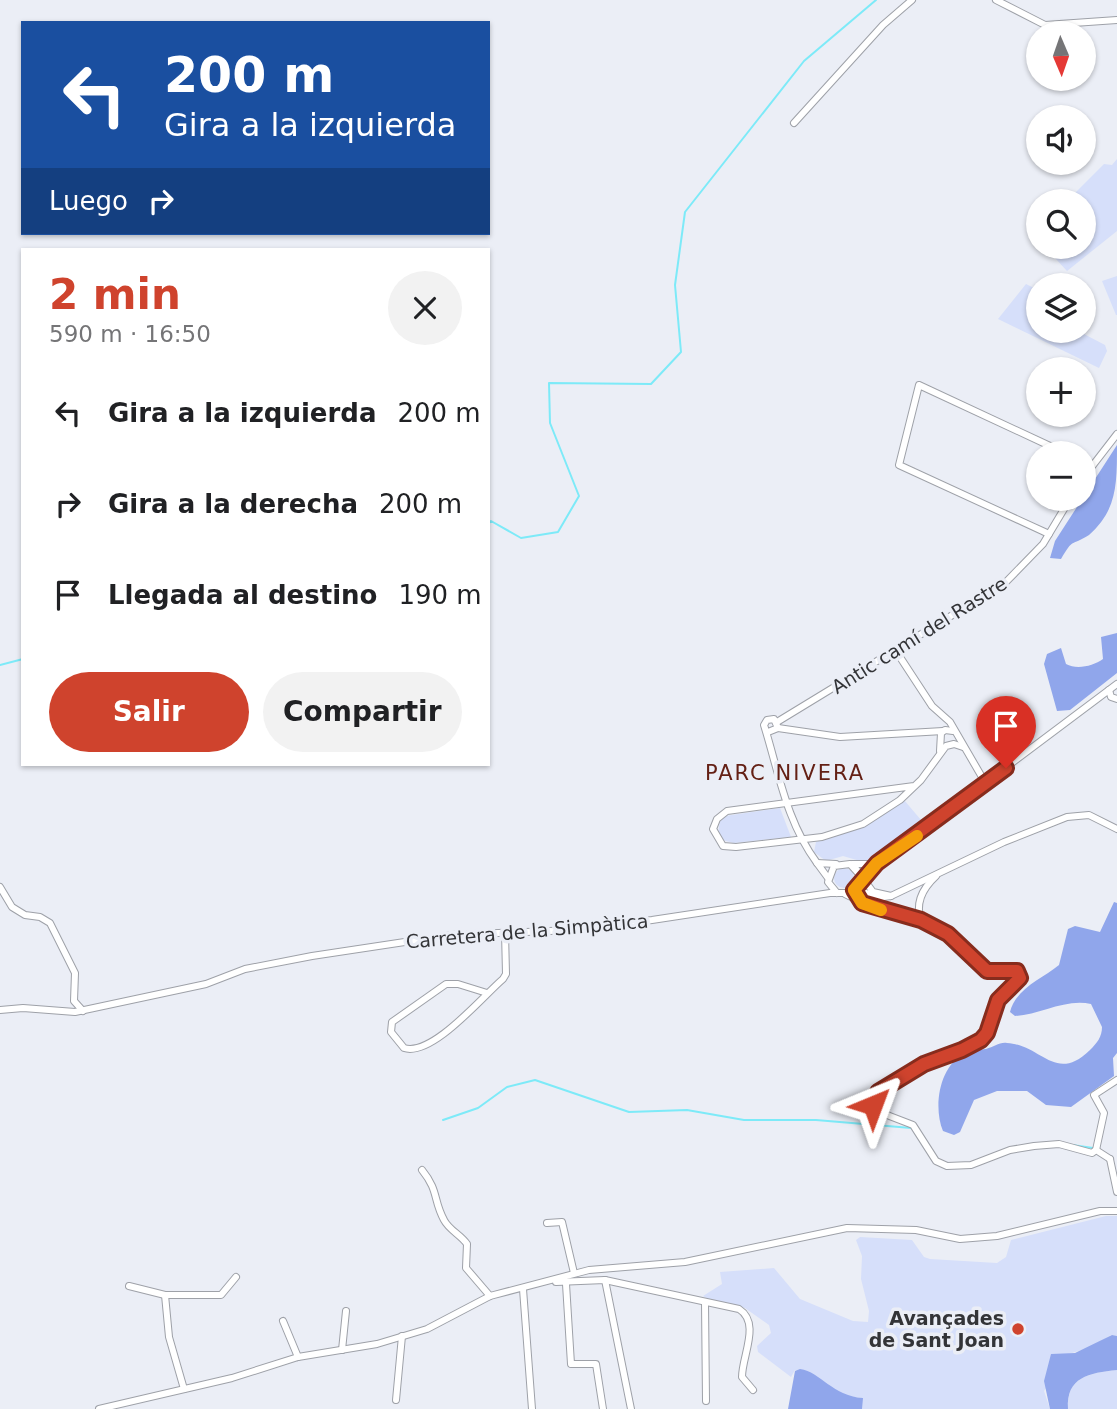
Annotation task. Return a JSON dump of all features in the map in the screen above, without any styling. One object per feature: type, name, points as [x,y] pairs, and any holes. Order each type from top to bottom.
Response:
[{"type":"street","points":[[794,123],[883,25],[912,0]]},
{"type":"street","points":[[996,0],[1045,25],[1117,20]]},
{"type":"street","points":[[1039,441],[919,386],[899,465],[1049,534]]},
{"type":"street","points":[[1096,454],[1117,433]]},
{"type":"street","name":"Antic camí del Rastre","points":[[777,725],[1005,583],[1035,554],[1063,511]]},
{"type":"street","points":[[896,651],[932,706],[941,714],[946,737],[940,752],[914,786],[889,809],[836,835],[736,847],[723,846],[716,840],[713,829],[717,819],[727,811],[914,786]]},
{"type":"street","points":[[843,894],[856,888],[877,863],[1117,684]]},
{"type":"street","points":[[1109,690],[1111,698],[1117,699]]},
{"type":"street","points":[[986,784],[963,747],[946,737],[840,737],[777,725],[772,719],[766,721],[764,727],[768,732],[775,771],[785,803],[801,840],[833,890],[862,903],[921,920],[948,934],[987,971],[1012,969],[1017,971],[1020,978],[998,1000],[987,1033],[981,1040],[924,1064],[878,1092],[873,1101],[874,1110],[917,1128],[936,1161],[947,1166],[971,1165],[1010,1150],[1034,1146],[1059,1144],[1092,1153],[1096,1150],[1104,1113],[1094,1095],[1097,1090],[1117,1080]]},
{"type":"street","points":[[768,732],[777,725]]},
{"type":"street","points":[[856,888],[876,898],[891,896],[941,871],[1067,817],[1089,815],[1117,829]]},
{"type":"street","points":[[817,863],[860,866],[877,863]]},
{"type":"street","points":[[828,880],[831,870],[838,864]]},
{"type":"street","points":[[850,864],[873,892],[891,896]]},
{"type":"street","points":[[857,870],[856,888],[862,903]]},
{"type":"street","points":[[921,920],[919,900],[929,883],[941,871]]},
{"type":"street","name":"Carretera de la Simpàtica","points":[[809,896],[828,880]]},
{"type":"street","points":[[0,887],[12,907],[50,923],[75,973],[74,1001],[83,1011]]},
{"type":"street","name":"Carretera de la Simpàtica","points":[[0,1010],[23,1007],[83,1011],[206,984],[245,969],[281,961],[451,935],[573,930],[809,896],[843,894]]},
{"type":"street","points":[[487,993],[458,984],[446,984],[393,1022],[391,1032],[404,1048],[421,1047],[438,1038],[487,993],[508,971],[505,932]]},
{"type":"street","points":[[1096,1150],[1110,1159],[1117,1192]]},
{"type":"street","points":[[1110,1159],[1117,1155]]},
{"type":"street","points":[[422,1170],[435,1186],[439,1208],[446,1224],[467,1244],[466,1268],[490,1296]]},
{"type":"street","points":[[99,1409],[299,1357],[402,1336],[441,1322],[490,1296],[554,1281],[574,1273],[685,1262],[847,1228],[916,1230],[960,1239],[997,1236],[1100,1211],[1116,1211],[1117,1201]]},
{"type":"street","points":[[547,1223],[562,1222],[574,1273]]},
{"type":"street","points":[[128,1286],[165,1295],[221,1296],[236,1277]]},
{"type":"street","points":[[554,1281],[566,1284],[605,1280],[732,1306],[746,1315],[750,1330],[742,1377],[753,1390]]},
{"type":"street","points":[[605,1280],[631,1409]]},
{"type":"street","points":[[566,1284],[571,1364],[596,1364],[603,1409]]},
{"type":"street","points":[[523,1289],[532,1409]]},
{"type":"street","points":[[165,1295],[169,1337],[184,1389]]},
{"type":"street","points":[[705,1302],[706,1401]]},
{"type":"street","points":[[342,1350],[346,1311]]},
{"type":"street","points":[[283,1321],[299,1357]]},
{"type":"street","points":[[396,1399],[402,1336]]},
{"type":"shaded area","points":[[1117,159],[1117,231],[1096,248],[1096,189],[1079,189],[1096,175],[1104,164],[1112,165]]},
{"type":"shaded area","points":[[1056,259],[1082,259],[1067,271]]},
{"type":"shaded area","points":[[1117,276],[1117,315],[1116,315],[1102,281]]},
{"type":"shaded area","points":[[1026,284],[1026,333],[998,319]]},
{"type":"shaded area","points":[[1096,340],[1105,345],[1107,351],[1099,368],[1096,367],[1096,357],[1076,357],[1047,343],[1096,343]]},
{"type":"shaded area","points":[[1117,445],[1114,496],[1105,516],[1089,535],[1071,545],[1061,559],[1050,558],[1055,541],[1074,511],[1096,511],[1096,478]]},
{"type":"shaded area","points":[[1117,633],[1117,673],[1070,710],[1057,711],[1044,664],[1047,654],[1061,648],[1066,664],[1080,667],[1095,664],[1103,659],[1101,637]]},
{"type":"shaded area","points":[[904,800],[921,820],[870,860],[860,861],[843,856],[826,861],[814,852],[816,842],[869,824]]},
{"type":"shaded area","points":[[780,808],[791,837],[734,843],[722,840],[718,833],[720,821],[725,816]]},
{"type":"shaded area","points":[[844,868],[851,871],[854,878],[851,885],[844,888],[837,885],[834,878],[837,871]]},
{"type":"shaded area","points":[[1114,902],[1117,903],[1117,1053],[1113,1058],[1114,1076],[1071,1107],[1046,1105],[1027,1091],[997,1091],[974,1100],[960,1132],[954,1135],[943,1131],[939,1111],[940,1088],[949,1067],[965,1053],[1007,1043],[1019,1045],[1049,1060],[1067,1064],[1078,1060],[1097,1042],[1102,1027],[1091,1004],[1072,1003],[1015,1016],[1010,1012],[1024,990],[1059,965],[1068,929],[1075,926],[1100,932]]},
{"type":"shaded area","points":[[1106,1216],[1117,1216],[1117,1336],[1111,1335],[1091,1347],[1069,1354],[1044,1391],[1050,1409],[862,1409],[862,1398],[836,1391],[795,1370],[791,1377],[758,1352],[757,1346],[771,1333],[769,1325],[745,1308],[709,1300],[703,1296],[722,1284],[720,1272],[774,1268],[800,1299],[853,1321],[868,1322],[869,1311],[861,1279],[862,1256],[856,1240],[860,1237],[912,1240],[924,1257],[930,1259],[997,1263],[1006,1257],[1011,1240]]},
{"type":"shaded area","points":[[1112,1335],[1117,1336],[1117,1370],[1081,1379],[1071,1390],[1068,1409],[1050,1409],[1044,1381],[1051,1354],[1075,1353]]},
{"type":"shaded area","points":[[800,1369],[843,1393],[863,1398],[862,1409],[788,1409],[795,1371]]},
{"type":"shaded area","points":[[1117,1370],[1117,1409],[1068,1409],[1068,1398],[1075,1383],[1089,1375]]},
{"type":"waterway","points":[[490,522],[521,538],[558,532],[579,496],[550,423],[549,383],[651,384],[681,352],[675,285],[685,212],[804,61],[876,0]]},
{"type":"waterway","points":[[0,665],[21,660]]},
{"type":"waterway","points":[[443,1120],[478,1108],[507,1087],[535,1080],[629,1112],[687,1110],[744,1120],[816,1120],[911,1128]]},
{"type":"waterway","points":[[1072,1145],[1093,1148]]},
{"type":"slow traffic","points":[[881,910],[862,903],[854,890],[877,863],[917,836]]},
{"type":"place","name":"Avançades de Sant Joan","points":[[1018,1329]]},
{"type":"district","name":"PARC NIVERA","points":[[785,773]]},
{"type":"route","points":[[873,1105],[878,1092],[924,1064],[981,1040],[987,1033],[998,1000],[1020,978],[1017,971],[1012,969],[987,971],[948,934],[921,920],[862,903],[854,890],[877,863],[893,854],[1006,768]]}]
